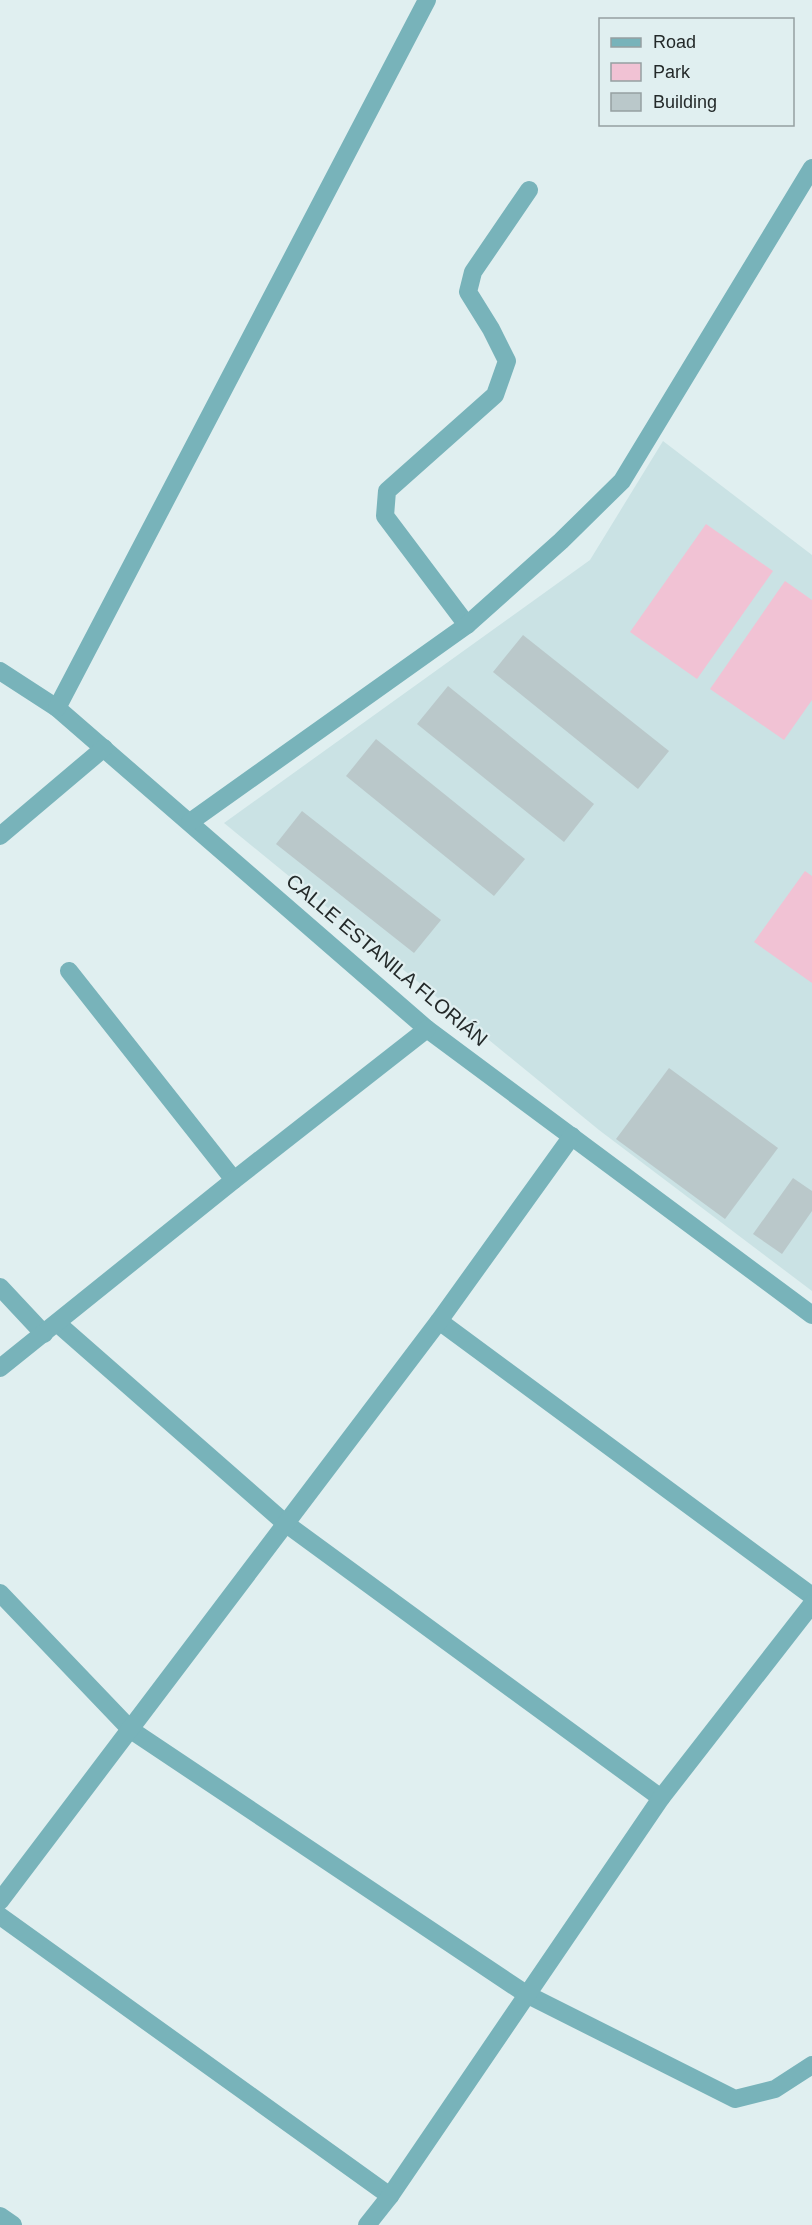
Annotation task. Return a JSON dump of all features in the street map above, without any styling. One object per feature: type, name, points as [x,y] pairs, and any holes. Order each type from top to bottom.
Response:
[{"type":"street","points":[[57,708],[427,0]]},
{"type":"street","points":[[190,822],[467,625],[561,541],[622,481],[812,168]]},
{"type":"street","points":[[467,625],[385,516],[387,491],[495,395],[507,361],[491,329],[468,292],[473,272],[529,190]]},
{"type":"street","name":"CALLE ESTANILA FLORIÁN","points":[[0,671],[57,708],[427,1029],[812,1315]]},
{"type":"street","points":[[0,836],[104,748]]},
{"type":"street","points":[[69,971],[234,1180]]},
{"type":"street","points":[[0,1368],[427,1029]]},
{"type":"street","points":[[3,1892],[131,1730],[439,1321],[572,1136]]},
{"type":"street","points":[[0,1287],[285,1523],[661,1798]]},
{"type":"street","points":[[439,1321],[812,1596]]},
{"type":"street","points":[[0,1593],[131,1730],[526,1994],[735,2099],[775,2089],[812,2065]]},
{"type":"street","points":[[367,2225],[390,2196],[661,1798],[812,1604]]},
{"type":"street","points":[[0,1916],[390,2196]]},
{"type":"street","points":[[0,2216],[13,2225]]},
{"type":"shaded area","points":[[663,441],[812,555],[812,1291],[599,1130],[224,823],[590,560]]},
{"type":"green space","points":[[706,524],[773,571],[697,679],[630,632]]},
{"type":"green space","points":[[785,581],[812,600],[812,700],[784,740],[710,689]]},
{"type":"green space","points":[[805,871],[812,876],[812,983],[754,942]]},
{"type":"building","points":[[523,635],[669,751],[638,789],[493,672]]},
{"type":"building","points":[[448,686],[594,804],[564,842],[417,724]]},
{"type":"building","points":[[376,739],[525,859],[494,896],[346,776]]},
{"type":"building","points":[[302,811],[441,920],[414,953],[276,844]]},
{"type":"building","points":[[669,1068],[778,1148],[725,1219],[616,1139]]},
{"type":"building","points":[[793,1178],[812,1191],[812,1211],[782,1254],[753,1234]]}]
